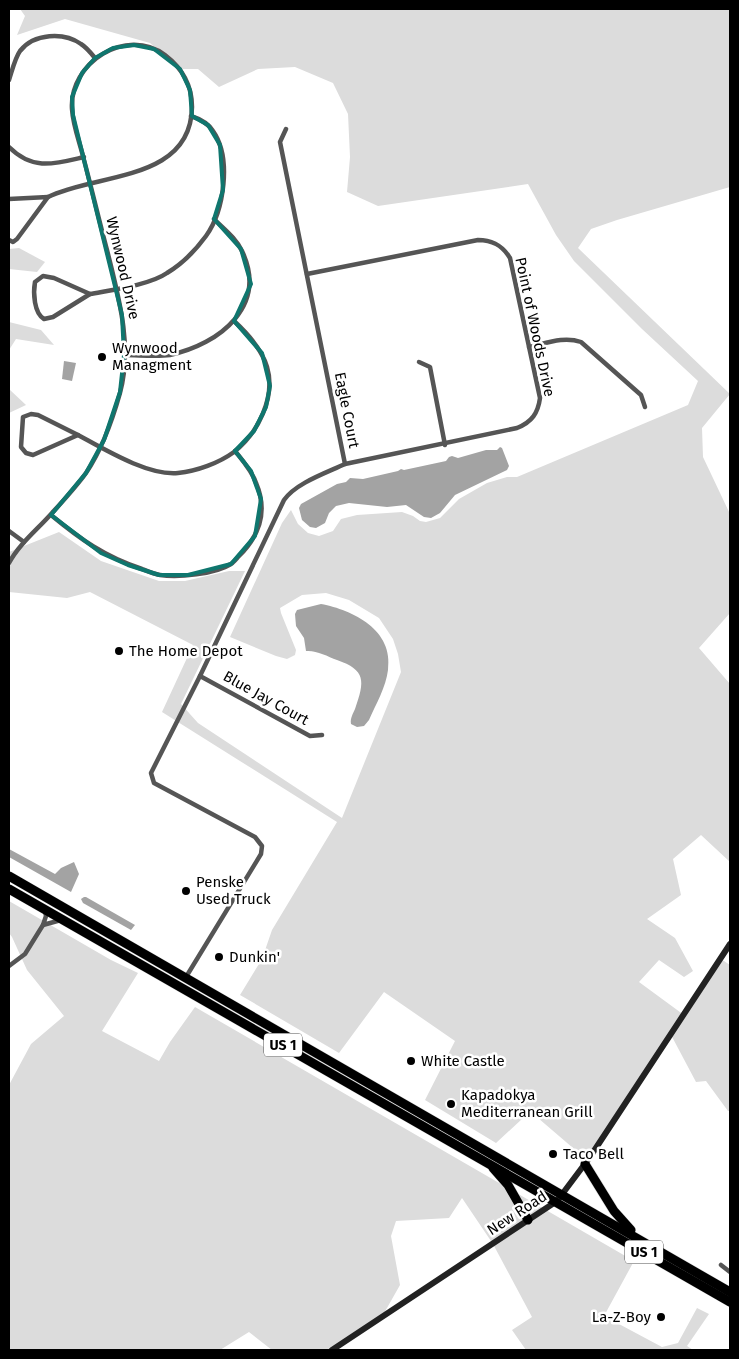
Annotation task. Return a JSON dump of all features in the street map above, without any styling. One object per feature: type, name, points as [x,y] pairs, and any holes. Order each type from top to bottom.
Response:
[{"type":"highway","name":"US 1","points":[[9,876],[560,1198],[730,1302]]},
{"type":"highway","name":"US 1","points":[[9,889],[481,1158],[644,1242],[730,1292]]},
{"type":"highway","points":[[481,1158],[508,1185],[528,1220]]},
{"type":"highway","points":[[585,1164],[618,1217],[644,1242]]},
{"type":"street","points":[[9,80],[20,51],[32,42],[47,35],[67,37],[82,44],[95,58]]},
{"type":"street","name":"Wynwood Drive","points":[[9,563],[14,553],[86,473],[104,440],[120,392],[124,355],[123,322],[73,115],[72,97],[82,72],[95,58],[105,52],[114,48],[134,45],[145,46],[165,55],[180,70],[190,90],[191,116],[185,137],[164,160],[131,174],[90,184]]},
{"type":"street","points":[[90,294],[48,276],[43,276],[35,282],[38,314],[44,320],[53,317],[90,294],[146,281],[166,274],[190,255],[206,236],[214,219],[223,190],[222,153],[213,131],[202,120],[191,116]]},
{"type":"street","name":"Eagle Court","points":[[186,978],[262,851],[262,846],[255,837],[154,783],[151,773],[152,769],[200,676],[284,500],[290,492],[345,464],[280,142],[286,129]]},
{"type":"street","points":[[9,147],[22,158],[39,164],[53,164],[84,157]]},
{"type":"street","points":[[9,199],[48,197],[58,192],[90,184]]},
{"type":"street","points":[[9,240],[13,242],[17,239],[48,197]]},
{"type":"street","points":[[124,355],[168,355],[209,341],[234,321],[244,306],[251,284],[242,249],[231,235],[214,219]]},
{"type":"street","name":"Point of Woods Drive","points":[[307,274],[478,240],[494,242],[506,251],[510,258],[540,398],[536,414],[526,425],[445,444],[345,464]]},
{"type":"street","points":[[78,435],[34,455],[26,453],[21,447],[23,417],[31,414],[38,415],[143,467],[177,473],[207,466],[236,451],[254,431],[266,407],[270,386],[268,368],[262,353],[234,321]]},
{"type":"street","points":[[529,347],[564,339],[581,342],[641,394],[645,407]]},
{"type":"street","points":[[419,362],[430,367],[445,444]]},
{"type":"street","points":[[50,515],[102,553],[128,565],[159,575],[202,573],[231,564],[250,544],[260,522],[261,499],[257,484],[251,471],[236,451]]},
{"type":"street","points":[[9,531],[24,542]]},
{"type":"street","name":"Blue Jay Court","points":[[200,676],[310,736],[322,735]]},
{"type":"street","points":[[9,966],[25,954],[43,925],[46,916],[45,910]]},
{"type":"street","points":[[43,925],[61,920]]},
{"type":"street","name":"New Road","points":[[332,1350],[560,1198],[585,1164],[730,944]]},
{"type":"street","points":[[720,1265],[730,1272]]},
{"type":"highlighted area","points":[[134,45],[154,49],[180,69],[190,90],[192,116],[208,125],[220,145],[223,190],[214,219],[241,249],[251,284],[234,321],[262,353],[270,386],[266,407],[254,431],[235,451],[251,471],[261,499],[255,536],[231,564],[188,575],[159,575],[128,565],[101,553],[51,515],[86,473],[104,440],[120,392],[124,355],[122,315],[73,115],[72,97],[82,73],[95,58],[113,48]]},
{"type":"shaded area","points":[[20,9],[730,9],[730,187],[591,229],[578,248],[730,394],[702,428],[703,457],[730,514],[730,613],[699,648],[730,684],[730,862],[701,835],[673,859],[681,895],[647,919],[675,938],[693,971],[684,977],[659,960],[639,982],[684,1015],[721,959],[730,965],[730,1111],[728,1111],[706,1081],[696,1082],[670,1033],[587,1160],[538,1118],[522,1119],[496,1143],[425,1100],[455,1041],[384,992],[339,1053],[240,995],[262,959],[272,930],[337,822],[162,712],[193,645],[90,592],[67,598],[9,592],[9,552],[59,532],[101,561],[159,581],[185,581],[229,571],[245,571],[181,704],[198,723],[342,818],[401,672],[393,639],[379,618],[349,600],[326,593],[302,595],[280,608],[296,650],[295,655],[287,659],[230,637],[282,523],[291,510],[298,524],[308,533],[319,536],[333,531],[341,519],[357,515],[402,512],[426,522],[440,518],[459,499],[487,483],[507,477],[517,477],[688,405],[698,381],[642,329],[574,261],[556,235],[528,184],[378,206],[347,192],[350,157],[348,114],[333,83],[295,67],[258,69],[219,87],[198,69],[180,69],[150,43],[65,19],[17,35],[25,16]]},
{"type":"shaded area","points":[[19,248],[45,262],[37,272],[9,269],[9,249]]},
{"type":"shaded area","points":[[9,322],[41,330],[54,345],[16,339],[9,350]]},
{"type":"shaded area","points":[[64,361],[76,363],[72,381],[62,379]]},
{"type":"shaded area","points":[[9,389],[26,405],[9,413]]},
{"type":"shaded area","points":[[500,447],[509,466],[507,470],[455,495],[440,513],[431,518],[424,517],[406,505],[387,507],[349,503],[336,506],[329,513],[325,523],[316,528],[310,527],[302,520],[299,508],[301,504],[337,484],[346,482],[350,478],[363,479],[401,469],[404,470],[446,461],[452,456],[458,458],[486,450],[497,450]]},
{"type":"shaded area","points":[[321,604],[346,611],[358,617],[378,633],[385,644],[388,656],[387,676],[378,702],[364,726],[357,727],[351,724],[361,684],[361,678],[358,673],[347,664],[318,652],[306,651],[304,638],[296,626],[295,614],[297,610]]},
{"type":"shaded area","points":[[9,849],[55,874],[61,868],[74,862],[79,874],[71,892],[9,857]]},
{"type":"shaded area","points":[[84,897],[135,925],[131,930],[83,903],[81,899]]},
{"type":"shaded area","points":[[9,901],[111,960],[138,973],[102,1031],[159,1061],[195,1007],[634,1261],[604,1316],[662,1347],[678,1343],[697,1308],[709,1314],[687,1346],[693,1350],[526,1350],[512,1330],[532,1317],[493,1244],[462,1198],[449,1218],[396,1221],[391,1236],[400,1285],[383,1315],[332,1350],[272,1350],[249,1332],[220,1350],[9,1350],[9,1085],[31,1044],[64,1016],[27,970],[9,933]]},
{"type":"place","name":"Wynwood Managment","points":[[102,357]]},
{"type":"place","name":"The Home Depot","points":[[119,651]]},
{"type":"place","name":"Penske Used Truck","points":[[186,891]]},
{"type":"place","name":"Dunkin'","points":[[219,957]]},
{"type":"place","name":"White Castle","points":[[411,1061]]},
{"type":"place","name":"Kapadokya Mediterranean Grill","points":[[451,1104]]},
{"type":"place","name":"Taco Bell","points":[[553,1154]]},
{"type":"place","name":"La-Z-Boy","points":[[661,1317]]}]
